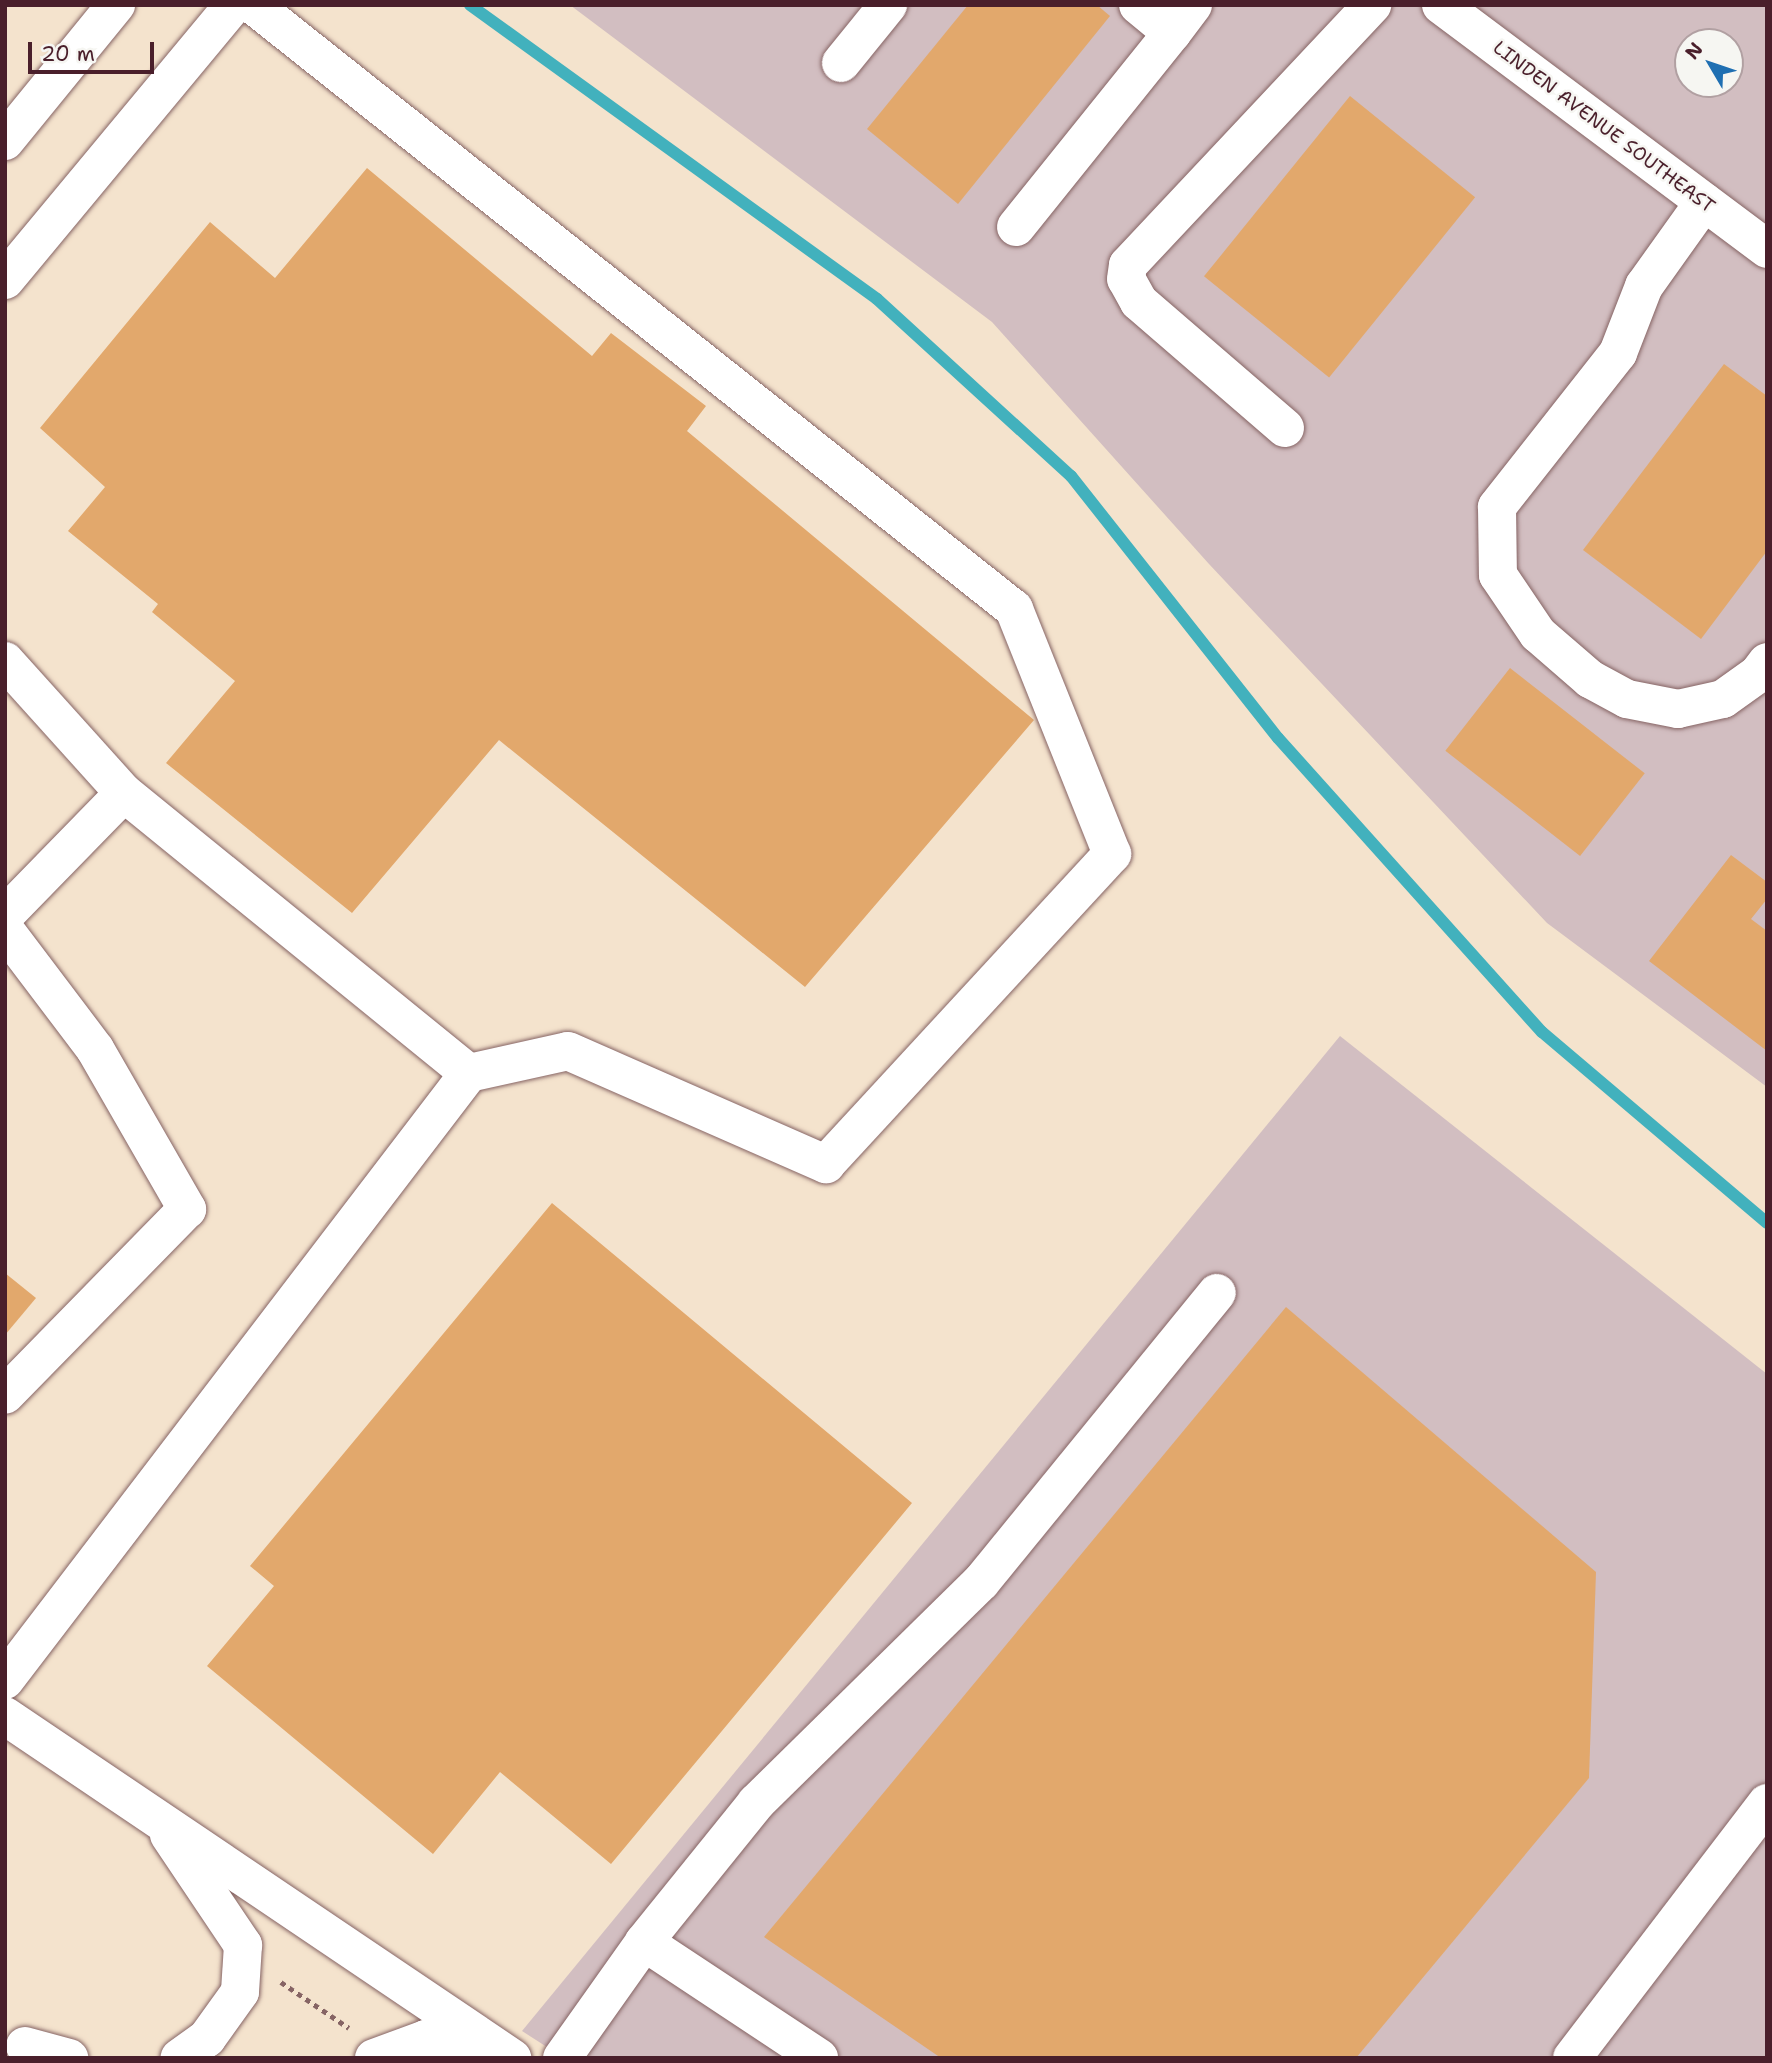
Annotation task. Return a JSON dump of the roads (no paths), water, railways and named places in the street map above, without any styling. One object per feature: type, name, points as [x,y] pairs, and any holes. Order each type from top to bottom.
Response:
[{"type":"street","points":[[5,141],[116,5]]},
{"type":"street","points":[[5,280],[233,5]]},
{"type":"street","points":[[5,1680],[469,1073],[568,1051],[826,1164],[1112,854],[1014,609],[253,5]]},
{"type":"street","points":[[841,63],[888,5]]},
{"type":"street","points":[[1016,227],[1183,19],[1138,5]]},
{"type":"street","points":[[1285,428],[1139,302],[1126,279],[1128,265],[1372,5]]},
{"type":"street","name":"LINDEN AVENUE SOUTHEAST","points":[[1441,5],[1767,249]]},
{"type":"street","points":[[1704,202],[1644,286],[1618,353],[1497,507],[1498,575],[1538,634],[1590,679],[1628,699],[1678,709],[1723,699],[1767,662]]},
{"type":"street","points":[[5,661],[124,793],[469,1073]]},
{"type":"street","points":[[5,915],[124,793]]},
{"type":"street","points":[[5,930],[95,1049],[187,1209],[5,1395]]},
{"type":"street","points":[[562,2058],[644,1942],[756,1803],[981,1582],[1217,1293]]},
{"type":"street","points":[[5,1716],[510,2056]]},
{"type":"street","points":[[1572,2058],[1767,1803]]},
{"type":"street","points":[[158,1819],[243,1945],[240,1992],[207,2038],[179,2058]]},
{"type":"street","points":[[644,1942],[819,2058]]},
{"type":"street","points":[[364,2044],[426,2039],[510,2056]]},
{"type":"street","points":[[24,2046],[69,2058]]},
{"type":"waterway","points":[[470,5],[877,299],[1071,476],[1278,738],[1542,1032],[1767,1223]]}]
